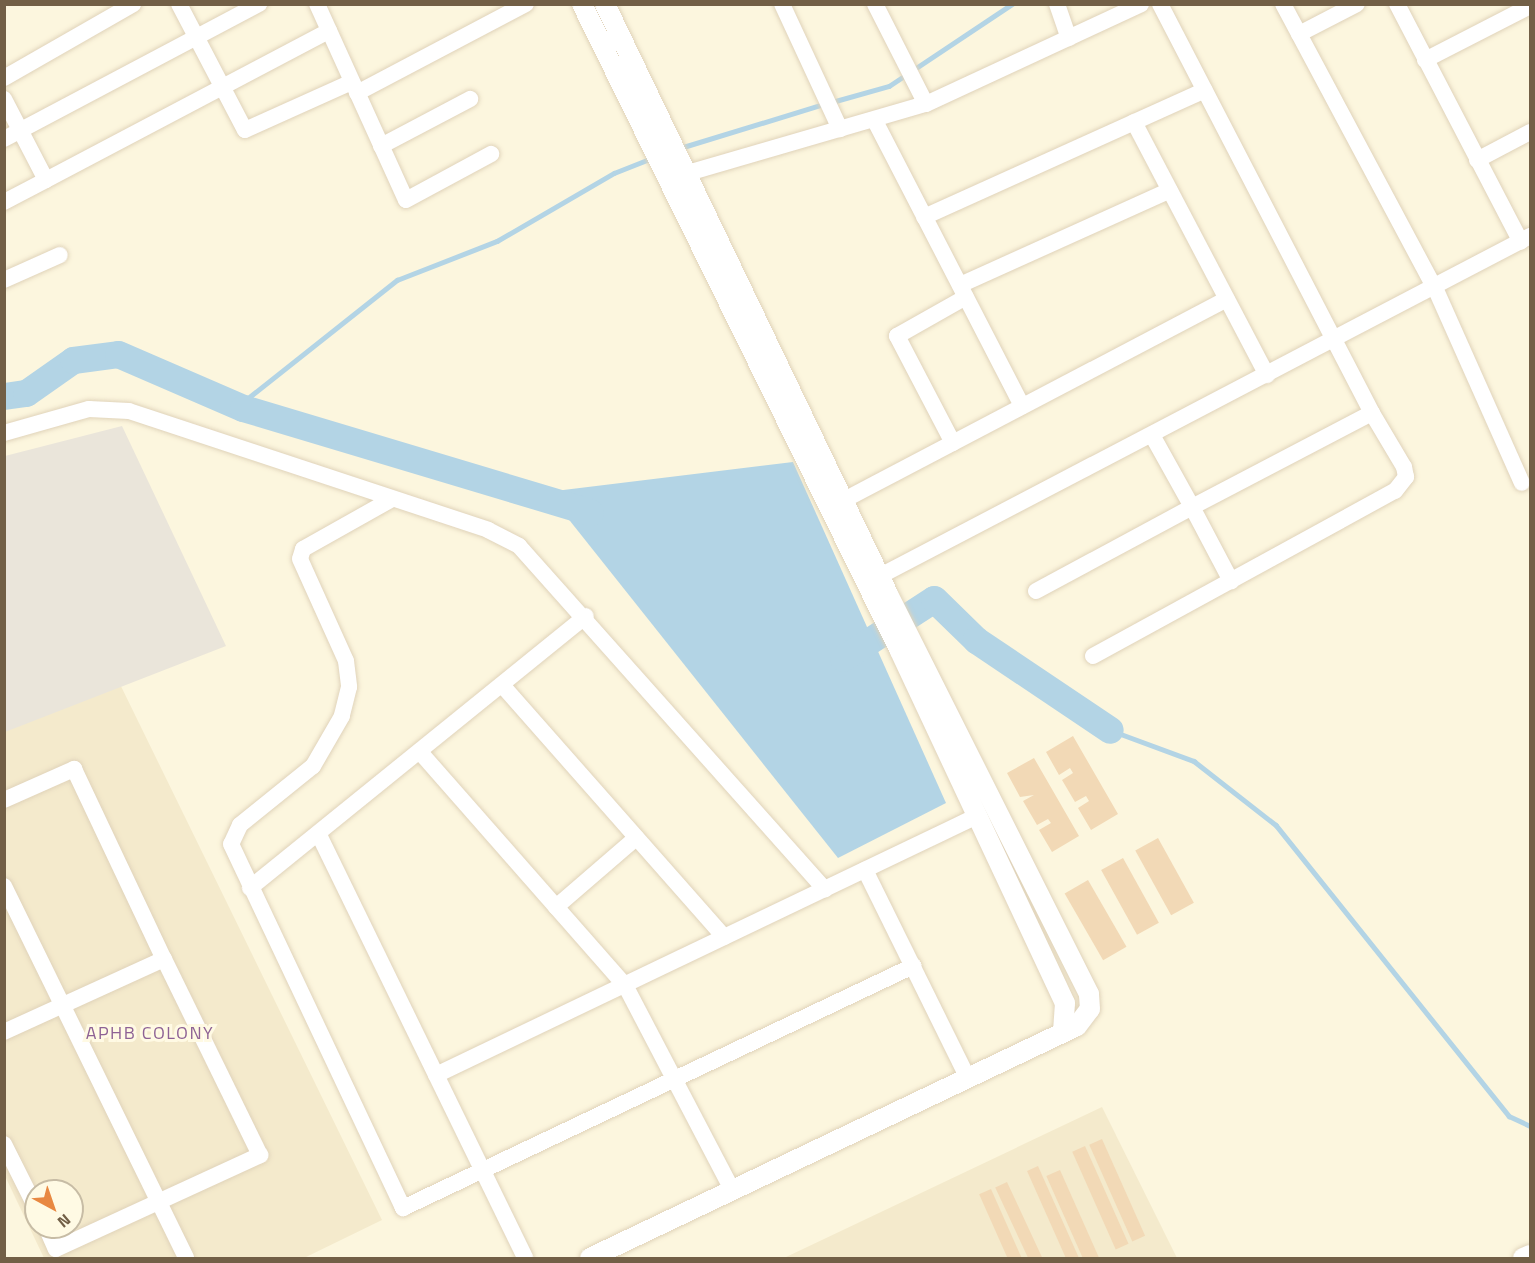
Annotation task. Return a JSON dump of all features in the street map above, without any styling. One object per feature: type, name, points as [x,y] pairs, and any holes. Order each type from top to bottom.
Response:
[{"type":"street","points":[[4,78],[133,4]]},
{"type":"street","points":[[179,4],[241,127],[249,130],[354,87],[526,4]]},
{"type":"street","points":[[4,139],[259,4]]},
{"type":"street","points":[[317,4],[406,200],[491,154]]},
{"type":"street","points":[[582,4],[662,143]]},
{"type":"street","points":[[605,4],[662,143],[975,817],[1065,1003],[1063,1031]]},
{"type":"street","points":[[782,4],[830,100],[840,129]]},
{"type":"street","points":[[1057,4],[1069,38]]},
{"type":"street","points":[[674,168],[875,121],[926,104],[1141,4]]},
{"type":"street","points":[[1093,656],[1402,484],[1404,467],[1372,412],[1161,4]]},
{"type":"street","points":[[1283,4],[1436,290],[1522,483]]},
{"type":"street","points":[[1299,34],[1357,4]]},
{"type":"street","points":[[880,576],[1436,290],[1526,239],[1477,160],[1397,4]]},
{"type":"street","points":[[1425,60],[1530,6]]},
{"type":"street","points":[[883,7],[926,104]]},
{"type":"street","points":[[4,202],[221,85],[329,31]]},
{"type":"street","points":[[924,217],[1205,90]]},
{"type":"street","points":[[4,99],[46,180]]},
{"type":"street","points":[[381,146],[470,99]]},
{"type":"street","points":[[875,121],[1022,406]]},
{"type":"street","points":[[1134,122],[1267,375]]},
{"type":"street","points":[[1477,160],[1530,132]]},
{"type":"street","points":[[590,1258],[1063,1031],[1085,1019],[1089,994],[880,576],[846,499],[674,168]]},
{"type":"street","points":[[953,443],[897,336],[963,291],[1170,190]]},
{"type":"street","points":[[4,280],[60,255]]},
{"type":"street","points":[[846,499],[1227,299]]},
{"type":"street","points":[[4,433],[89,409],[129,411],[392,499],[519,546],[585,616],[825,889]]},
{"type":"street","points":[[1036,591],[1372,412]]},
{"type":"street","points":[[1152,435],[1231,581]]},
{"type":"street","points":[[392,499],[303,549],[300,560],[339,638],[349,687],[331,743],[313,766],[234,834],[234,854],[397,1202],[410,1209],[913,966]]},
{"type":"street","points":[[249,888],[319,835],[585,616]]},
{"type":"street","points":[[502,685],[724,938]]},
{"type":"street","points":[[420,752],[625,985],[677,1080],[732,1190]]},
{"type":"street","points":[[4,800],[74,770],[260,1155],[84,1236]]},
{"type":"street","points":[[436,1075],[975,817]]},
{"type":"street","points":[[319,835],[525,1258]]},
{"type":"street","points":[[556,906],[636,838]]},
{"type":"street","points":[[865,870],[966,1076]]},
{"type":"street","points":[[4,886],[9,906],[62,1006],[186,1258]]},
{"type":"street","points":[[4,1032],[164,959]]},
{"type":"street","points":[[4,1144],[24,1184]]},
{"type":"street","points":[[51,1239],[56,1249],[77,1239]]},
{"type":"street","points":[[1523,1258],[1530,1255]]},
{"type":"shaded area","points":[[122,426],[226,646],[5,732],[5,456]]},
{"type":"shaded area","points":[[116,676],[382,1220],[304,1258],[44,1258],[35,1239],[84,1239],[84,1179],[24,1179],[24,1216],[5,1176],[5,721]]},
{"type":"shaded area","points":[[1102,1107],[1177,1258],[784,1258]]},
{"type":"water","points":[[793,462],[946,803],[838,858],[547,492]]},
{"type":"building","points":[[1073,736],[1118,814],[1091,830],[1078,808],[1089,801],[1086,796],[1075,802],[1062,780],[1073,773],[1070,768],[1059,775],[1046,752]]},
{"type":"building","points":[[1034,758],[1079,836],[1052,852],[1039,830],[1051,823],[1048,819],[1037,825],[1023,801],[1034,795],[1020,797],[1007,773]]},
{"type":"building","points":[[1158,838],[1194,903],[1171,915],[1135,851]]},
{"type":"building","points":[[1123,858],[1159,923],[1137,935],[1101,870]]},
{"type":"building","points":[[1088,880],[1126,947],[1103,960],[1065,894]]},
{"type":"building","points":[[1102,1139],[1145,1236],[1132,1242],[1089,1145]]},
{"type":"building","points":[[1085,1146],[1129,1244],[1116,1249],[1072,1152]]},
{"type":"building","points":[[1038,1166],[1079,1258],[1066,1258],[1027,1171]]},
{"type":"building","points":[[1060,1170],[1099,1258],[1083,1258],[1046,1176]]},
{"type":"building","points":[[1007,1182],[1042,1258],[1028,1258],[995,1187]]},
{"type":"building","points":[[991,1189],[1022,1258],[1007,1258],[979,1194]]},
{"type":"waterway","points":[[832,102],[889,86],[1012,4]]},
{"type":"waterway","points":[[680,148],[824,104]]},
{"type":"waterway","points":[[238,406],[397,280],[497,241],[614,173],[652,158]]},
{"type":"waterway","points":[[4,396],[26,393],[73,360],[118,354],[243,408],[590,512]]},
{"type":"waterway","points":[[843,658],[934,599],[976,640],[1110,730]]},
{"type":"waterway","points":[[1110,730],[1194,761],[1276,825],[1509,1116],[1530,1126]]},
{"type":"district","name":"APHB COLONY","points":[[150,1033]]}]
